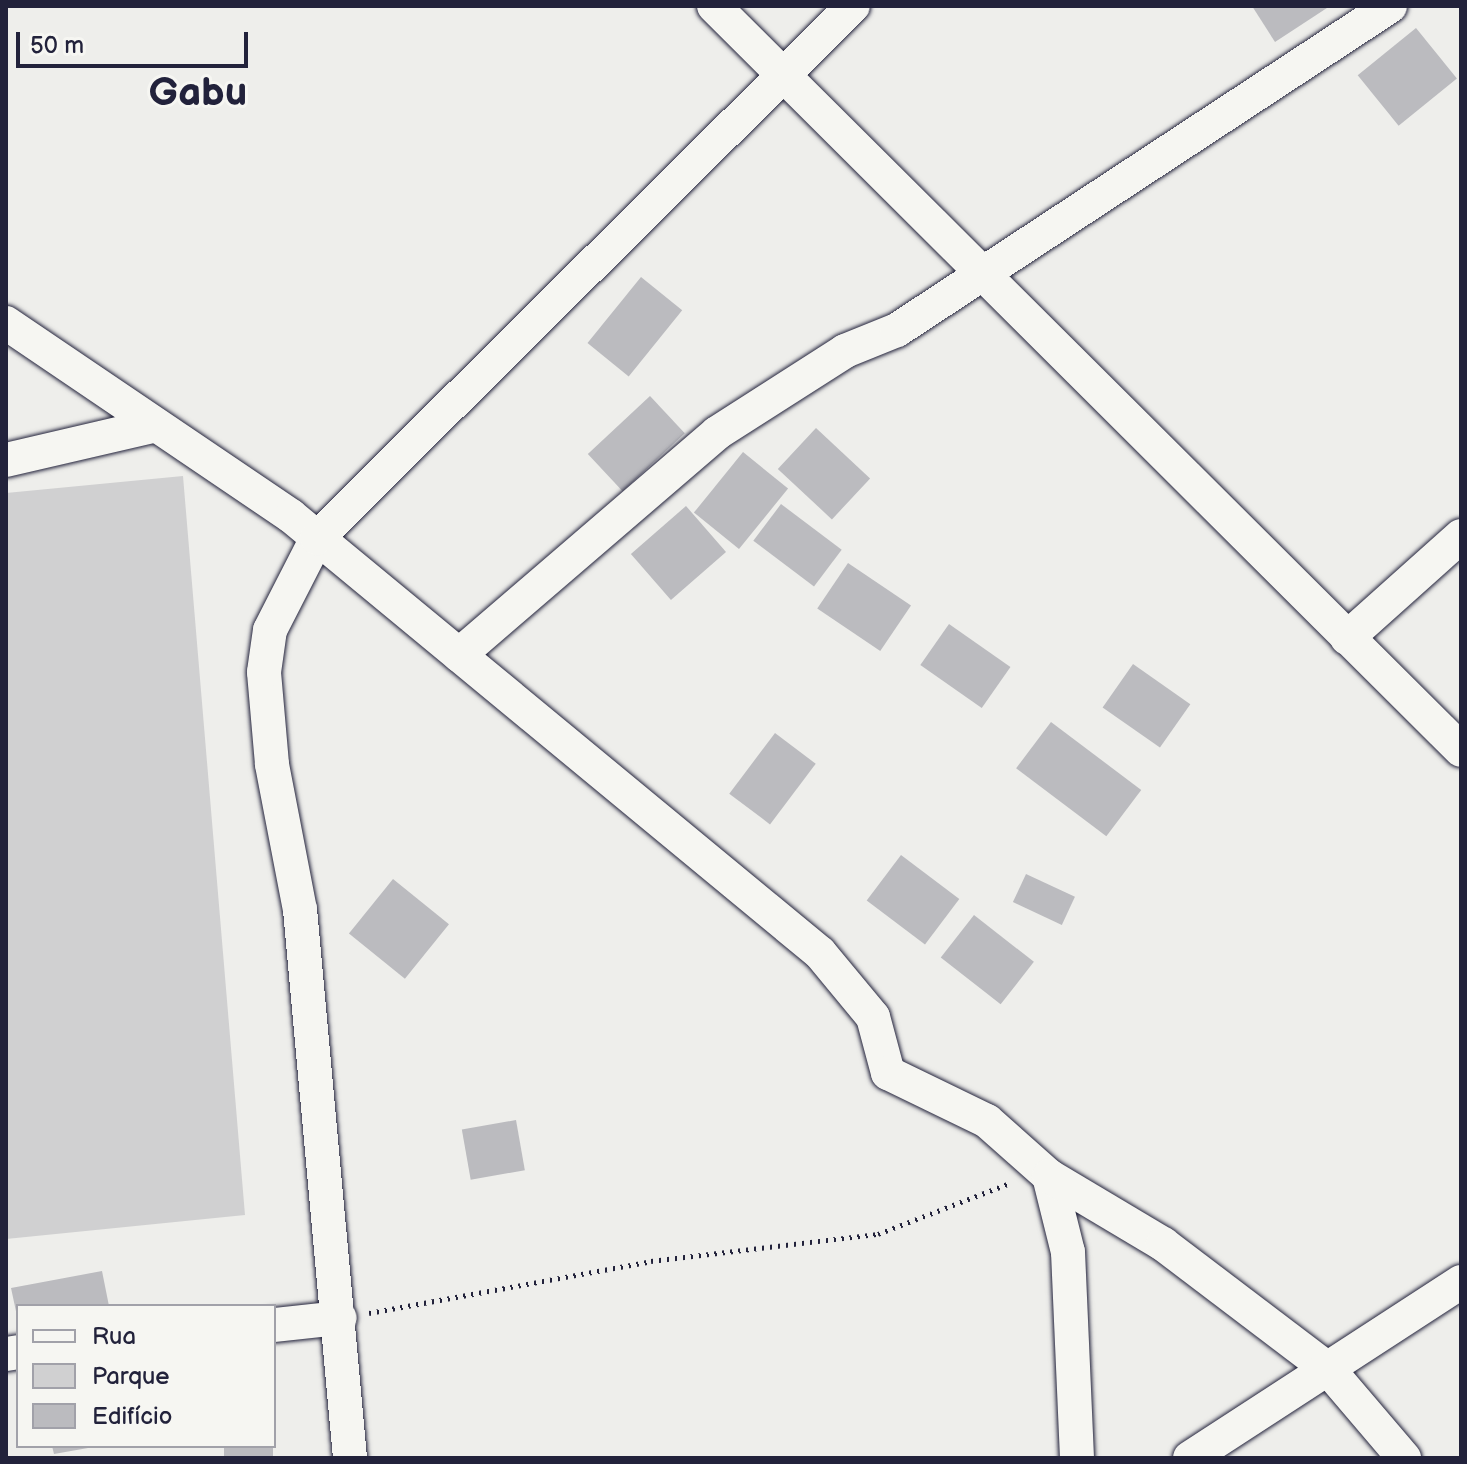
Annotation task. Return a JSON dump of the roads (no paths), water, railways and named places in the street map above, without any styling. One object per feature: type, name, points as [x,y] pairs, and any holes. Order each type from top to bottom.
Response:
[{"type":"street","points":[[714,6],[982,269],[1461,750]]},
{"type":"street","points":[[350,1458],[340,1318],[300,910],[272,764],[264,672],[282,596],[317,538],[788,76],[853,6]]},
{"type":"street","points":[[459,655],[717,433],[845,351],[897,330],[982,269],[1390,6]]},
{"type":"street","points":[[6,323],[317,538],[820,953],[873,1017],[888,1073],[987,1121],[1049,1176],[1163,1244],[1329,1370],[1404,1458]]},
{"type":"street","points":[[6,460],[156,425]]},
{"type":"street","points":[[1347,638],[1461,536]]},
{"type":"street","points":[[1049,1176],[1068,1252],[1077,1458]]},
{"type":"street","points":[[1190,1458],[1461,1282]]},
{"type":"street","points":[[276,1325],[340,1318]]},
{"type":"district","name":"Gabu","points":[[198,93]]}]
